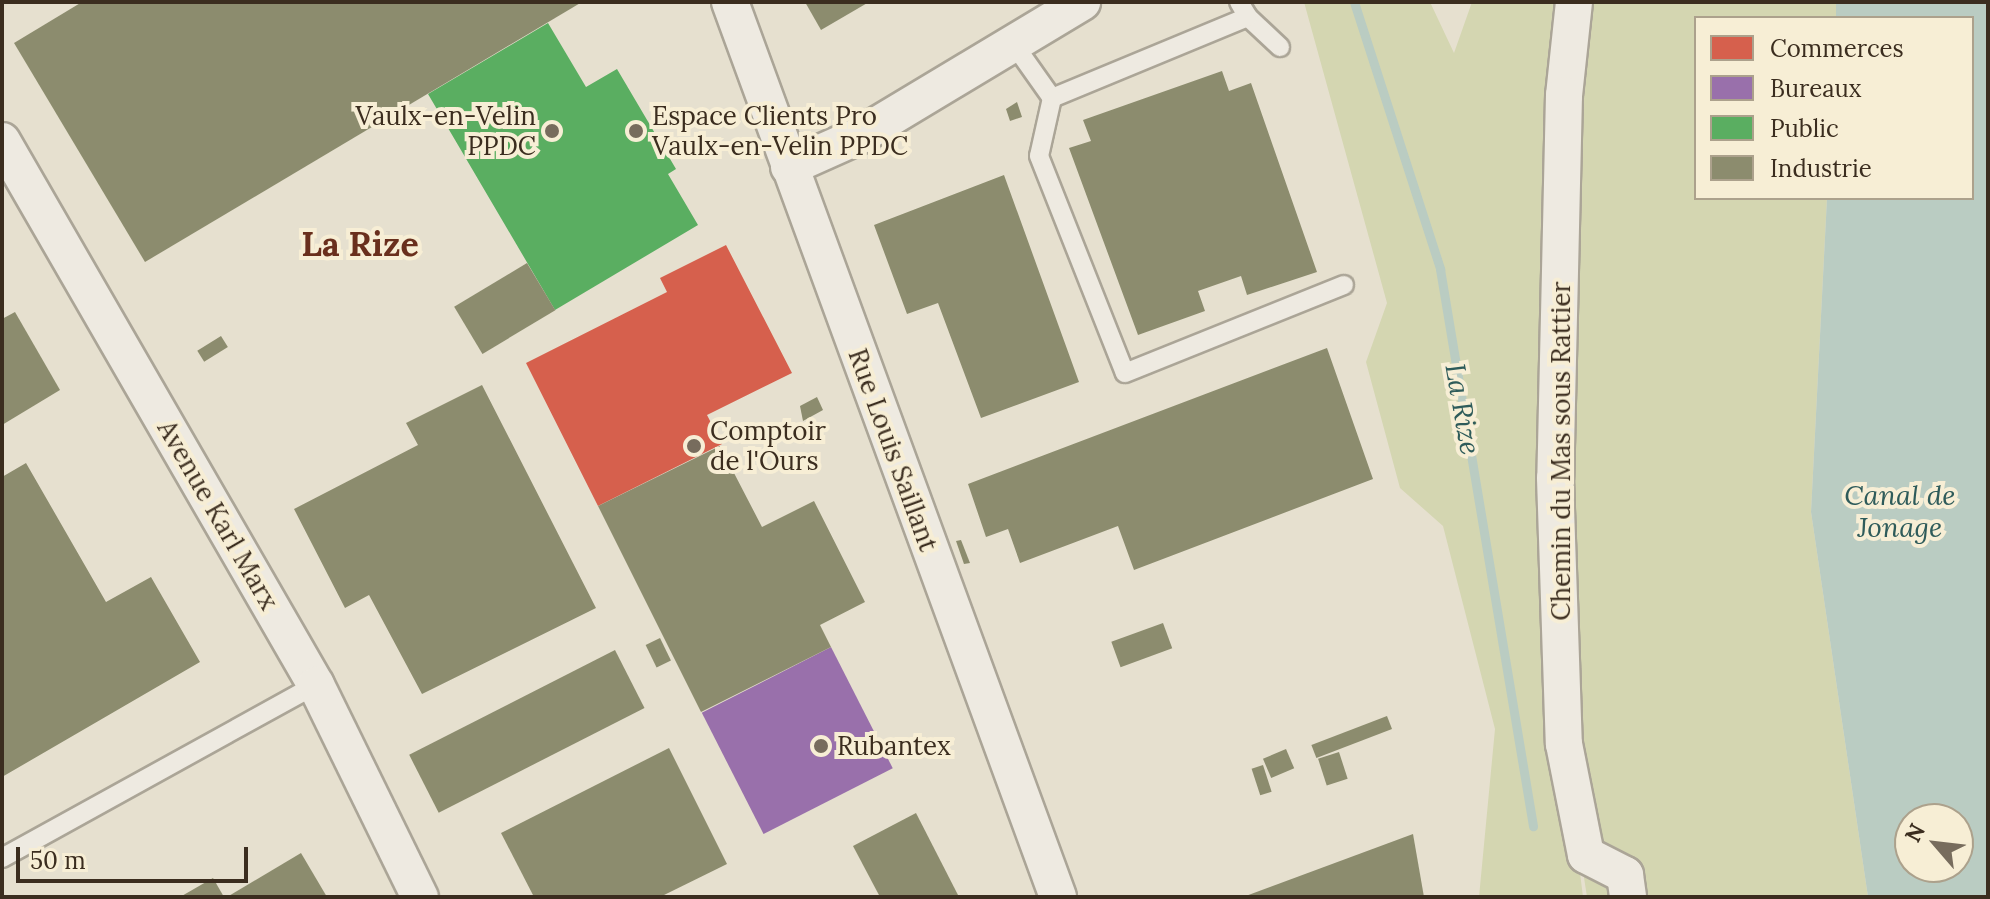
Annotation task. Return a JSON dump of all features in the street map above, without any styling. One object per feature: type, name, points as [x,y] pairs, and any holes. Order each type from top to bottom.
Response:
[{"type":"street","name":"Rue Louis Saillant","points":[[730,2],[1058,897]]},
{"type":"street","points":[[789,167],[861,135],[1082,2]]},
{"type":"street","name":"Chemin du Mas sous Rattier","points":[[1574,2],[1564,95],[1555,478],[1564,744],[1586,855],[1626,886]]},
{"type":"street","name":"Avenue Karl Marx","points":[[2,141],[316,685],[420,897]]},
{"type":"lane","points":[[1052,98],[1243,10],[1280,47]]},
{"type":"lane","points":[[1013,43],[1052,98],[1039,156],[1125,373],[1344,285]]},
{"type":"lane","points":[[2,858],[316,685]]},
{"type":"green space","points":[[1304,2],[1430,2],[1454,53],[1472,2],[1836,2],[1836,16],[1694,16],[1694,200],[1827,200],[1811,512],[1868,897],[1587,897],[1566,761],[1583,897],[1479,897],[1495,729],[1443,526],[1400,488],[1366,362],[1387,303]]},
{"type":"water","name":"Canal de Jonage","points":[[1836,2],[1988,2],[1988,897],[1868,897],[1811,512],[1827,200],[1974,200],[1974,16],[1836,16]]},
{"type":"building: Commerces","points":[[726,245],[792,373],[707,415],[722,444],[598,506],[526,363],[667,292],[660,278]]},
{"type":"building: Bureaux","points":[[831,647],[893,768],[764,834],[702,713]]},
{"type":"building: Public","name":"Vaulx-en-Velin PPDC","points":[[548,23],[586,87],[617,69],[676,169],[668,174],[698,225],[555,310],[428,94]]},
{"type":"building: Industrie","points":[[82,2],[582,2],[145,262],[14,43]]},
{"type":"building: Industrie","points":[[805,2],[869,2],[821,30]]},
{"type":"building: Industrie","points":[[1222,71],[1229,91],[1251,83],[1317,272],[1247,295],[1241,276],[1198,291],[1205,311],[1138,335],[1069,148],[1091,141],[1083,120]]},
{"type":"building: Industrie","points":[[1017,102],[1022,117],[1010,121],[1006,109]]},
{"type":"building: Industrie","points":[[1004,175],[1079,382],[981,418],[938,303],[907,314],[874,225]]},
{"type":"building: Industrie","points":[[527,263],[555,310],[482,354],[454,307]]},
{"type":"building: Industrie","points":[[15,312],[60,390],[2,425],[2,319]]},
{"type":"building: Industrie","points":[[221,336],[228,347],[204,362],[197,351]]},
{"type":"building: Industrie","points":[[1327,348],[1373,479],[1134,570],[1118,526],[1020,563],[1008,529],[986,537],[968,484]]},
{"type":"building: Industrie","points":[[482,385],[596,608],[422,694],[369,595],[345,608],[294,509],[418,445],[406,423]]},
{"type":"building: Industrie","points":[[817,397],[823,410],[803,421],[800,406]]},
{"type":"building: Industrie","points":[[720,446],[762,527],[814,501],[865,602],[820,625],[831,647],[701,712],[598,506]]},
{"type":"building: Industrie","points":[[26,463],[106,602],[151,577],[200,662],[2,777],[2,477]]},
{"type":"building: Industrie","points":[[961,540],[970,563],[964,564],[956,541]]},
{"type":"building: Industrie","points":[[1163,623],[1172,648],[1121,667],[1111,642]]},
{"type":"building: Industrie","points":[[660,638],[671,660],[657,667],[646,645]]},
{"type":"building: Industrie","points":[[615,650],[645,708],[439,813],[409,755]]},
{"type":"building: Industrie","points":[[1387,716],[1392,729],[1316,758],[1311,745]]},
{"type":"building: Industrie","points":[[669,748],[727,864],[660,897],[534,897],[501,833]]},
{"type":"building: Industrie","points":[[1286,749],[1294,768],[1271,778],[1263,759]]},
{"type":"building: Industrie","points":[[1339,752],[1348,779],[1327,785],[1318,759]]},
{"type":"building: Industrie","points":[[1263,765],[1272,792],[1260,795],[1252,769]]},
{"type":"building: Industrie","points":[[916,813],[958,895],[954,897],[880,897],[853,846]]},
{"type":"building: Industrie","points":[[1413,834],[1424,897],[1243,897]]},
{"type":"building: Industrie","points":[[301,853],[327,897],[227,897]]},
{"type":"building: Industrie","points":[[213,878],[224,897],[180,897]]},
{"type":"waterway","name":"La Rize","points":[[1354,2],[1440,269],[1533,826]]},
{"type":"place","name":"Vaulx-en-Velin PPDC","points":[[552,131]]},
{"type":"place","name":"Espace Clients Pro Vaulx-en-Velin PPDC","points":[[636,131]]},
{"type":"place","name":"Comptoir de l'Ours","points":[[694,446]]},
{"type":"place","name":"Rubantex","points":[[821,746]]},
{"type":"district","name":"La Rize","points":[[360,244]]}]
